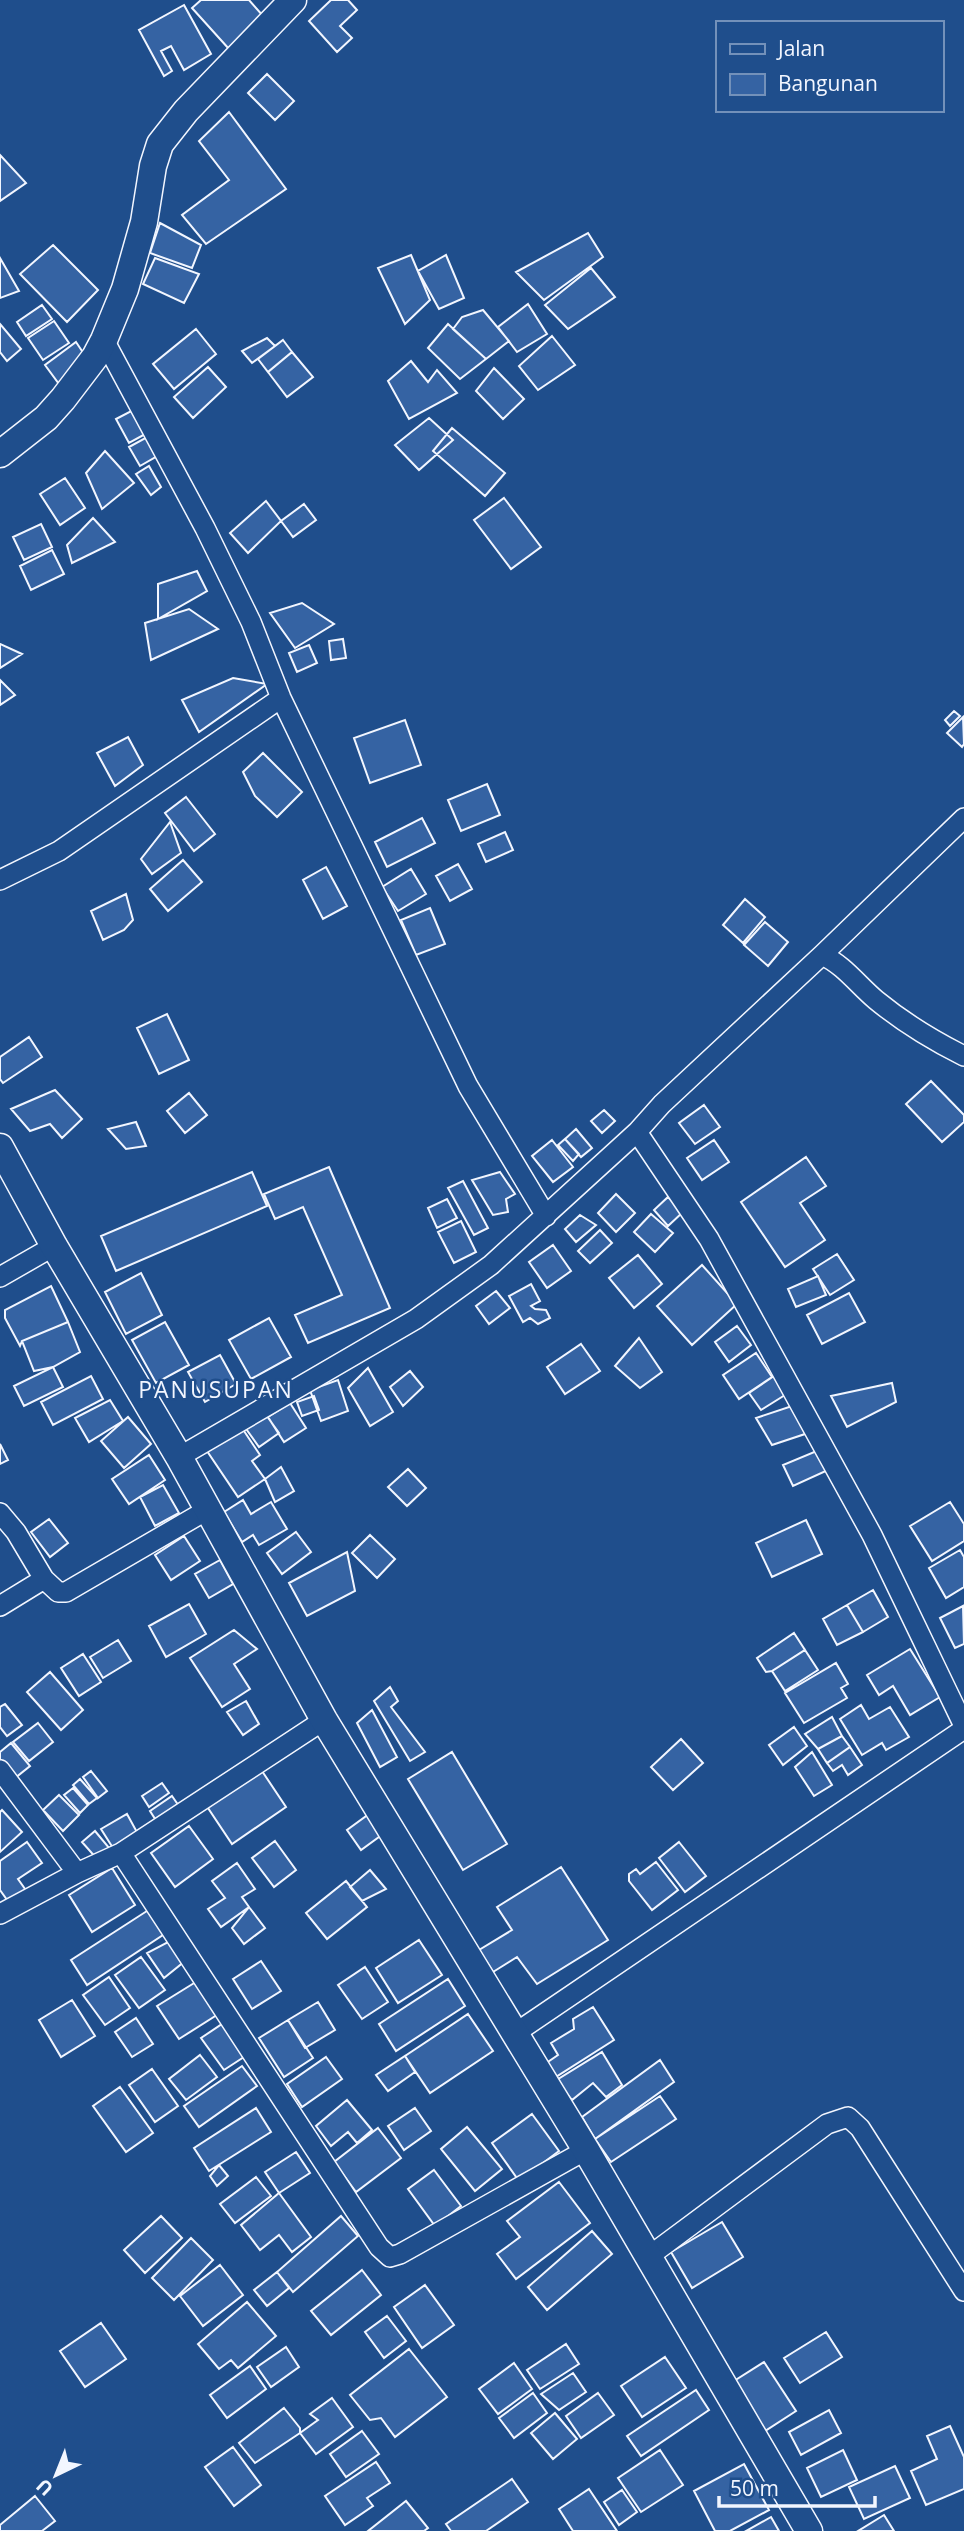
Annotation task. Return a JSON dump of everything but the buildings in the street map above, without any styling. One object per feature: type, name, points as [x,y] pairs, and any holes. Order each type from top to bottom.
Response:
[{"type":"street","points":[[0,454],[46,418],[95,357],[104,340],[125,289],[144,222],[153,166],[160,144],[186,111],[293,0]]},
{"type":"street","points":[[104,340],[211,540],[251,622],[281,698],[468,1086],[546,1216]]},
{"type":"street","points":[[0,880],[59,851],[281,698]]},
{"type":"street","points":[[179,1457],[416,1319],[491,1265],[637,1132],[662,1104],[964,818]]},
{"type":"street","points":[[822,955],[834,961],[874,999],[900,1019],[931,1040],[964,1056]]},
{"type":"street","points":[[514,2034],[964,1727],[872,1535],[709,1238],[637,1132]]},
{"type":"street","points":[[0,1147],[54,1246],[179,1457],[324,1720],[586,2150],[809,2531]]},
{"type":"street","points":[[0,1277],[54,1246]]},
{"type":"street","points":[[0,1513],[16,1532],[53,1590],[66,1592],[207,1510]]},
{"type":"street","points":[[0,1606],[44,1579]]},
{"type":"street","points":[[0,1914],[121,1853],[324,1720]]},
{"type":"street","points":[[0,1770],[77,1873]]},
{"type":"street","points":[[121,1853],[379,2247],[390,2257],[586,2150]]},
{"type":"street","points":[[648,2256],[821,2129],[835,2120],[848,2117],[860,2128],[964,2291]]},
{"type":"district","name":"PANUSUPAN","points":[[216,1389]]}]
